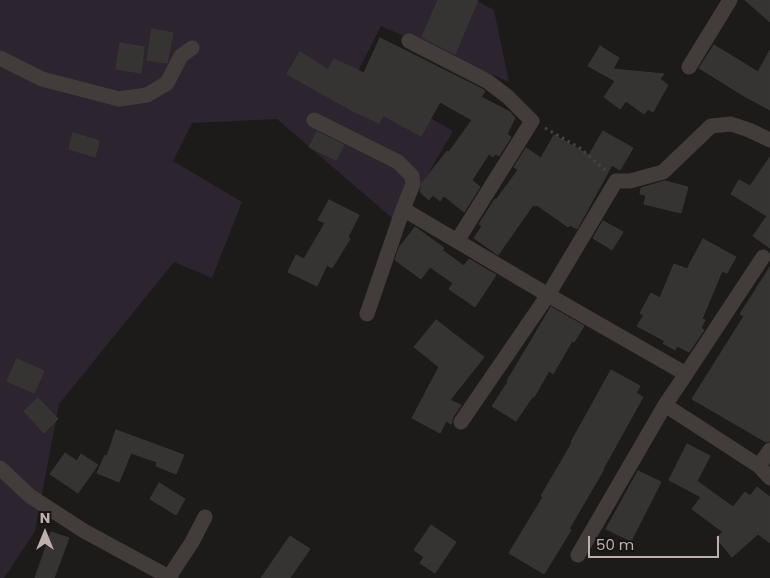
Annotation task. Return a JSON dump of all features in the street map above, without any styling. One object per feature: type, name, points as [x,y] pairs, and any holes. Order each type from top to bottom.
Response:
[{"type":"street","points":[[689,67],[730,0]]},
{"type":"street","points":[[409,41],[487,81],[508,97],[532,121],[457,241]]},
{"type":"street","points":[[0,58],[42,80],[119,99],[147,95],[167,83],[181,56],[192,48]]},
{"type":"street","points":[[314,120],[398,162],[412,176],[413,184],[367,314]]},
{"type":"street","points":[[461,422],[548,295],[616,181],[630,181],[662,172],[711,126],[731,124],[770,140]]},
{"type":"street","points":[[403,209],[686,374]]},
{"type":"street","points":[[578,555],[665,405],[763,257]]},
{"type":"street","points":[[665,405],[759,466],[770,478]]},
{"type":"street","points":[[759,466],[770,450]]},
{"type":"street","points":[[0,468],[30,496],[84,531],[170,577],[205,517]]},
{"type":"path","points":[[532,121],[580,148],[616,181]]},
{"type":"shaded area","points":[[0,0],[475,0],[494,10],[509,82],[381,26],[356,75],[453,131],[399,224],[277,119],[192,123],[173,161],[242,202],[212,278],[174,262],[59,404],[35,531],[4,578],[0,578]]},
{"type":"building","points":[[438,0],[478,0],[455,54],[422,37]]},
{"type":"building","points":[[745,0],[770,0],[770,22]]},
{"type":"building","points":[[152,29],[173,33],[167,63],[147,60]]},
{"type":"building","points":[[380,38],[482,89],[485,91],[481,97],[510,112],[515,118],[507,134],[511,137],[499,156],[495,154],[493,157],[489,154],[472,180],[480,187],[464,212],[444,196],[440,201],[433,195],[429,200],[420,192],[422,183],[447,151],[449,152],[472,120],[440,102],[421,136],[383,115],[379,123],[355,112],[287,74],[300,52],[328,70],[334,59],[364,73]]},
{"type":"building","points":[[120,43],[144,47],[141,73],[116,69]]},
{"type":"building","points":[[714,45],[758,72],[770,50],[770,110],[699,68]]},
{"type":"building","points":[[600,46],[619,58],[613,69],[664,74],[660,79],[668,85],[653,112],[648,109],[644,114],[626,101],[620,109],[604,97],[615,81],[588,66]]},
{"type":"building","points":[[603,131],[633,148],[620,170],[612,165],[577,229],[570,225],[568,227],[537,205],[533,205],[498,255],[474,238],[482,226],[479,224],[495,199],[518,170],[514,167],[526,148],[541,158],[554,135],[589,155]]},
{"type":"building","points":[[317,132],[344,145],[336,160],[309,147]]},
{"type":"building","points":[[73,133],[99,141],[95,157],[69,149]]},
{"type":"building","points":[[770,157],[770,248],[753,236],[767,216],[731,194],[739,180],[750,186]]},
{"type":"building","points":[[665,181],[688,187],[681,213],[644,204],[646,195],[640,194],[641,188]]},
{"type":"building","points":[[329,200],[359,215],[348,237],[350,239],[332,268],[327,265],[317,286],[288,272],[296,255],[304,259],[325,223],[318,220]]},
{"type":"building","points":[[603,221],[623,232],[612,250],[593,238]]},
{"type":"building","points":[[415,227],[444,248],[442,250],[464,266],[469,259],[496,275],[475,307],[449,289],[453,283],[430,267],[421,279],[395,260],[399,248]]},
{"type":"building","points":[[703,239],[736,257],[727,273],[722,271],[702,319],[705,320],[701,328],[704,330],[689,352],[677,346],[675,350],[663,343],[665,341],[637,326],[644,315],[640,313],[651,293],[660,298],[674,264],[687,269]]},
{"type":"building","points":[[770,267],[770,441],[766,442],[692,399],[744,316],[740,314]]},
{"type":"building","points":[[551,307],[584,326],[574,342],[572,341],[553,374],[549,371],[534,397],[516,421],[492,406]]},
{"type":"building","points":[[436,320],[484,357],[450,400],[461,405],[451,424],[446,421],[440,433],[412,418],[439,367],[414,347]]},
{"type":"building","points":[[17,359],[44,371],[34,393],[7,381]]},
{"type":"building","points":[[611,370],[640,386],[636,393],[643,397],[569,529],[571,530],[544,574],[509,553],[543,497],[541,496]]},
{"type":"building","points":[[38,398],[58,419],[44,433],[24,411]]},
{"type":"building","points":[[116,430],[184,455],[176,474],[156,466],[157,462],[131,453],[119,482],[97,473],[105,455],[107,456]]},
{"type":"building","points":[[687,444],[710,456],[697,481],[733,507],[745,492],[750,496],[757,487],[770,497],[770,543],[758,534],[732,557],[716,538],[723,532],[692,509],[701,497],[669,480]]},
{"type":"building","points":[[65,453],[77,461],[81,454],[98,465],[78,493],[50,474]]},
{"type":"building","points":[[638,471],[661,482],[631,541],[606,529]]},
{"type":"building","points":[[159,483],[185,499],[176,515],[150,499]]},
{"type":"building","points":[[431,525],[456,542],[435,573],[420,563],[424,557],[414,550]]},
{"type":"building","points":[[51,532],[69,538],[54,578],[35,578]]},
{"type":"building","points":[[290,536],[310,549],[290,578],[261,578]]}]
